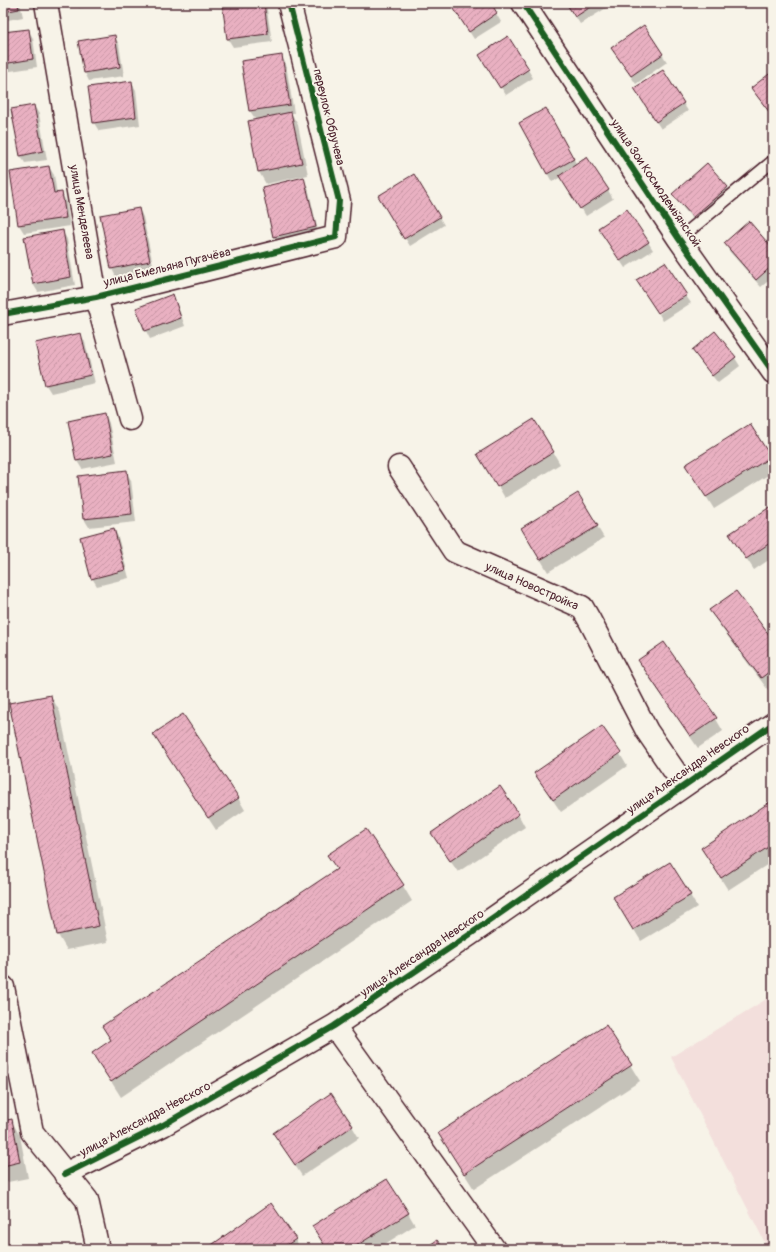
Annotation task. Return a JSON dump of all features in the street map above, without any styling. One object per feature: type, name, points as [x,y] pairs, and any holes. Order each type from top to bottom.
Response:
[{"type":"street","name":"улица Менделеева","points":[[46,3],[96,297],[130,419]]},
{"type":"street","name":"переулок Обручева","points":[[289,3],[339,201],[336,237]]},
{"type":"street","name":"улица Зои Космодемьянской","points":[[523,3],[679,238],[773,372]]},
{"type":"street","name":"улица Емельяна Пугачёва","points":[[3,314],[96,297],[336,237]]},
{"type":"street","name":"улица Новостройка","points":[[399,467],[454,551],[582,607],[647,731],[684,785]]},
{"type":"street","name":"улица Александра Невского","points":[[66,1174],[162,1125],[334,1026],[469,935],[773,724]]},
{"type":"street","points":[[3,987],[32,1132],[87,1200],[98,1249]]},
{"type":"street","points":[[334,1026],[494,1249]]},
{"type":"lane","points":[[679,238],[773,161]]},
{"type":"shaded area","points":[[773,995],[773,1249],[768,1249],[671,1057]]},
{"type":"building","points":[[3,3],[18,3],[19,9],[3,12]]},
{"type":"building","points":[[222,3],[264,3],[268,34],[227,39]]},
{"type":"building","points":[[450,3],[491,3],[497,13],[469,32]]},
{"type":"building","points":[[566,3],[597,3],[575,17]]},
{"type":"building","points":[[644,25],[663,54],[631,76],[611,48]]},
{"type":"building","points":[[29,29],[33,59],[3,64],[3,32]]},
{"type":"building","points":[[115,35],[120,67],[84,73],[78,41]]},
{"type":"building","points":[[508,36],[529,69],[500,88],[479,55]]},
{"type":"building","points":[[282,55],[290,105],[249,111],[241,61]]},
{"type":"building","points":[[663,70],[684,103],[656,122],[634,88]]},
{"type":"building","points":[[773,71],[773,117],[751,88]]},
{"type":"building","points":[[132,81],[136,117],[93,123],[88,87]]},
{"type":"building","points":[[34,105],[43,151],[20,156],[11,109]]},
{"type":"building","points":[[546,108],[574,159],[547,174],[519,123]]},
{"type":"building","points":[[291,112],[302,163],[258,172],[248,121]]},
{"type":"building","points":[[587,157],[609,190],[580,209],[559,176]]},
{"type":"building","points":[[707,163],[728,187],[693,217],[672,194]]},
{"type":"building","points":[[49,166],[54,193],[62,192],[66,218],[18,225],[10,172]]},
{"type":"building","points":[[414,174],[440,217],[404,239],[378,196]]},
{"type":"building","points":[[304,177],[316,227],[273,237],[262,187]]},
{"type":"building","points":[[139,208],[150,261],[111,269],[100,215]]},
{"type":"building","points":[[627,209],[649,242],[620,261],[598,228]]},
{"type":"building","points":[[749,221],[773,249],[773,265],[756,280],[724,243]]},
{"type":"building","points":[[63,230],[71,277],[33,284],[24,237]]},
{"type":"building","points":[[665,262],[687,295],[658,313],[636,280]]},
{"type":"building","points":[[173,294],[181,318],[145,331],[136,308]]},
{"type":"building","points":[[715,331],[736,357],[712,376],[692,350]]},
{"type":"building","points":[[81,333],[91,375],[45,385],[35,343]]},
{"type":"building","points":[[105,413],[113,454],[76,461],[68,421]]},
{"type":"building","points":[[534,419],[554,452],[497,487],[477,454]]},
{"type":"building","points":[[750,424],[771,457],[706,497],[685,465]]},
{"type":"building","points":[[127,470],[132,514],[83,519],[78,476]]},
{"type":"building","points":[[578,493],[598,526],[540,560],[521,528]]},
{"type":"building","points":[[773,505],[773,541],[746,559],[729,534]]},
{"type":"building","points":[[114,528],[125,570],[91,579],[80,537]]},
{"type":"building","points":[[736,591],[773,640],[773,669],[761,678],[709,610]]},
{"type":"building","points":[[664,642],[717,718],[690,736],[638,660]]},
{"type":"building","points":[[51,695],[99,926],[57,935],[9,703]]},
{"type":"building","points":[[183,714],[239,798],[208,818],[153,734]]},
{"type":"building","points":[[602,726],[621,753],[553,800],[534,773]]},
{"type":"building","points":[[500,786],[519,814],[450,861],[431,833]]},
{"type":"building","points":[[773,800],[773,844],[721,878],[701,848]]},
{"type":"building","points":[[366,829],[404,885],[111,1082],[92,1053],[111,1040],[102,1026],[337,869],[327,855]]},
{"type":"building","points":[[670,862],[691,895],[633,930],[613,897]]},
{"type":"building","points":[[606,1025],[632,1065],[464,1174],[438,1133]]},
{"type":"building","points":[[331,1093],[353,1126],[295,1165],[273,1133]]},
{"type":"building","points":[[12,1119],[20,1162],[3,1166],[3,1121]]},
{"type":"building","points":[[387,1179],[409,1213],[351,1249],[327,1249],[312,1226]]},
{"type":"building","points":[[271,1203],[296,1239],[281,1249],[206,1249]]},
{"type":"building","points":[[437,1240],[444,1249],[424,1249]]},
{"type":"cycle path","points":[[3,314],[96,297],[336,237],[339,201],[289,3]]},
{"type":"cycle path","points":[[523,3],[679,239],[773,372]]},
{"type":"cycle path","points":[[65,1174],[163,1125],[334,1026],[469,935],[773,724]]}]
